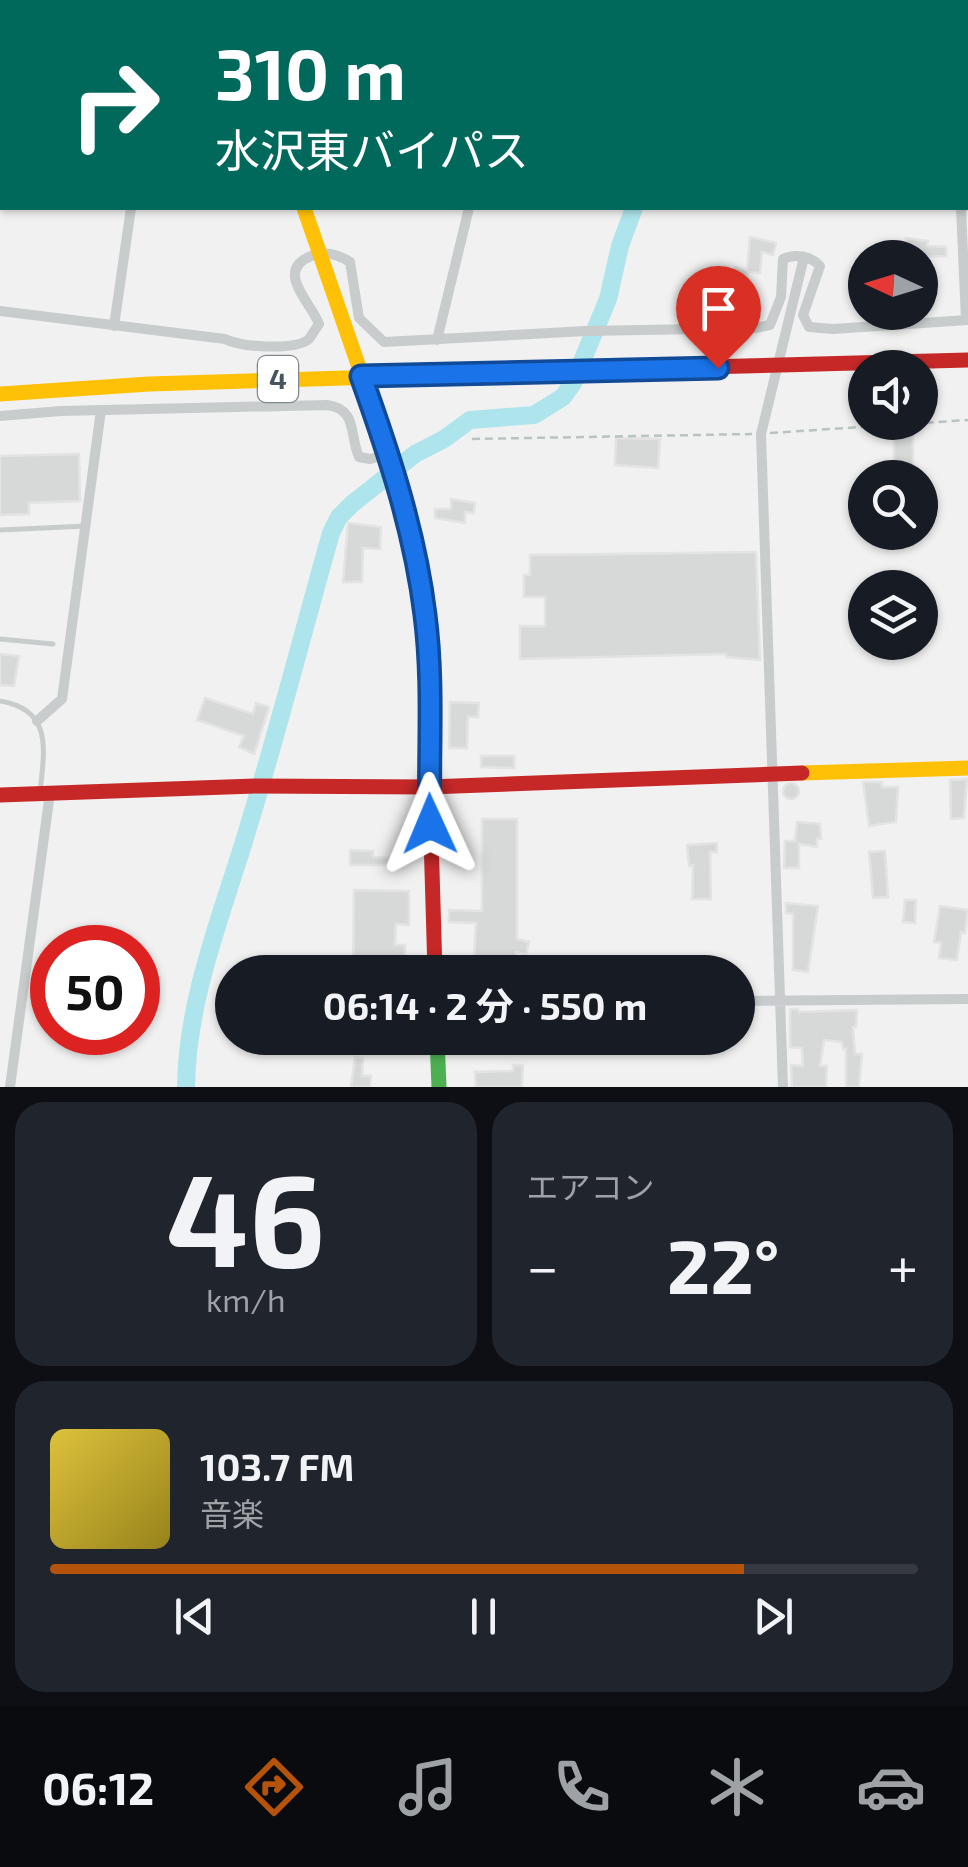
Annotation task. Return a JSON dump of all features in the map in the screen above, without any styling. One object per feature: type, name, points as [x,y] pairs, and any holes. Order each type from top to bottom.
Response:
[{"type":"main road","points":[[305,210],[389,454],[425,615],[434,955]]},
{"type":"main road","name":"4","points":[[0,394],[361,376],[968,360]]},
{"type":"main road","points":[[0,795],[262,786],[429,787],[968,768]]},
{"type":"main road","points":[[438,1055],[439,1087]]},
{"type":"street","points":[[114,326],[131,210]]},
{"type":"street","points":[[438,340],[469,210]]},
{"type":"street","points":[[0,311],[224,340],[237,346],[295,345],[310,338],[319,324],[312,305],[296,286],[294,275],[300,262],[318,254],[338,254],[350,262],[359,318],[384,342],[586,331],[756,328],[770,325],[782,297],[783,259],[792,255],[815,260],[820,266],[803,315],[810,327],[967,320],[961,210]]},
{"type":"street","points":[[783,1087],[762,434],[804,257]]},
{"type":"street","points":[[0,416],[333,405],[348,414],[359,457],[370,460],[389,454]]},
{"type":"street","points":[[38,721],[62,699],[101,410]]},
{"type":"street","points":[[10,1087],[45,793]]},
{"type":"street","points":[[755,1000],[968,999]]},
{"type":"lane","points":[[0,530],[86,526]]},
{"type":"lane","points":[[0,639],[53,644]]},
{"type":"lane","points":[[0,700],[15,704],[38,721],[44,737],[45,793]]},
{"type":"path","points":[[472,440],[762,434],[968,420]]},
{"type":"building","points":[[750,237],[776,243],[773,255],[762,252],[760,273],[748,272],[744,295],[752,296],[750,305],[729,302],[735,267],[747,270]]},
{"type":"building","points":[[938,247],[946,247],[946,256],[938,256]]},
{"type":"building","points":[[616,438],[660,439],[658,468],[615,465]]},
{"type":"building","points":[[894,440],[913,440],[913,460],[894,460]]},
{"type":"building","points":[[79,454],[80,501],[29,503],[29,514],[0,515],[0,456]]},
{"type":"building","points":[[451,499],[475,503],[474,513],[465,512],[465,523],[435,518],[435,509],[451,509]]},
{"type":"building","points":[[348,523],[381,527],[380,549],[363,548],[362,582],[343,582]]},
{"type":"building","points":[[756,552],[760,660],[726,654],[520,659],[520,626],[545,626],[545,597],[524,597],[524,575],[530,575],[530,555]]},
{"type":"building","points":[[0,654],[19,656],[14,686],[0,685]]},
{"type":"building","points":[[205,698],[253,714],[256,703],[269,707],[254,754],[239,747],[244,736],[197,720]]},
{"type":"building","points":[[450,702],[479,703],[478,717],[468,717],[467,748],[449,748]]},
{"type":"building","points":[[481,756],[514,756],[514,768],[481,767]]},
{"type":"building","points":[[967,779],[964,818],[951,819],[950,780]]},
{"type":"building","points":[[863,782],[898,787],[896,822],[869,826]]},
{"type":"building","points":[[791,783],[799,791],[791,799],[783,791]]},
{"type":"building","points":[[482,819],[517,819],[517,939],[529,942],[526,954],[474,955],[476,923],[449,922],[449,910],[482,911]]},
{"type":"building","points":[[797,822],[820,824],[821,839],[817,839],[817,847],[799,844],[799,868],[784,868],[785,841],[795,841]]},
{"type":"building","points":[[717,843],[717,852],[710,852],[711,899],[692,899],[693,865],[689,866],[687,845]]},
{"type":"building","points":[[350,850],[373,851],[373,857],[394,858],[394,865],[350,865]]},
{"type":"building","points":[[885,851],[888,897],[873,898],[869,852]]},
{"type":"building","points":[[354,890],[409,891],[409,925],[396,924],[395,945],[405,945],[405,955],[353,955]]},
{"type":"building","points":[[905,900],[916,900],[915,923],[903,922]]},
{"type":"building","points":[[786,903],[818,906],[808,972],[793,970],[793,914],[786,913]]},
{"type":"building","points":[[940,906],[968,910],[957,960],[939,958],[941,943],[934,942]]},
{"type":"building","points":[[790,1009],[857,1010],[853,1027],[855,1054],[862,1054],[859,1087],[846,1087],[846,1049],[842,1042],[824,1040],[820,1066],[827,1066],[826,1087],[792,1087],[791,1065],[803,1066],[802,1048],[790,1047]]},
{"type":"building","points":[[355,1057],[363,1058],[362,1076],[371,1076],[370,1087],[351,1087]]},
{"type":"building","points":[[513,1065],[523,1065],[522,1087],[476,1087],[475,1072],[513,1071]]},
{"type":"waterway","points":[[186,1087],[199,988],[259,792],[331,533],[339,517],[415,454],[470,420],[534,415],[563,397],[573,383],[608,299],[633,210]]},
{"type":"traffic: fast","points":[[438,1055],[439,1087]]},
{"type":"traffic: slow","points":[[305,210],[389,454],[412,540],[425,615],[429,769]]},
{"type":"traffic: slow","points":[[0,394],[149,384],[704,367]]},
{"type":"traffic: slow","points":[[802,773],[968,768]]},
{"type":"traffic: jam","points":[[704,367],[968,360]]},
{"type":"traffic: jam","points":[[429,769],[434,955]]},
{"type":"traffic: jam","points":[[0,795],[255,786],[429,787],[802,773]]},
{"type":"route","points":[[430,824],[425,615],[400,494],[361,376],[718,368]]}]
